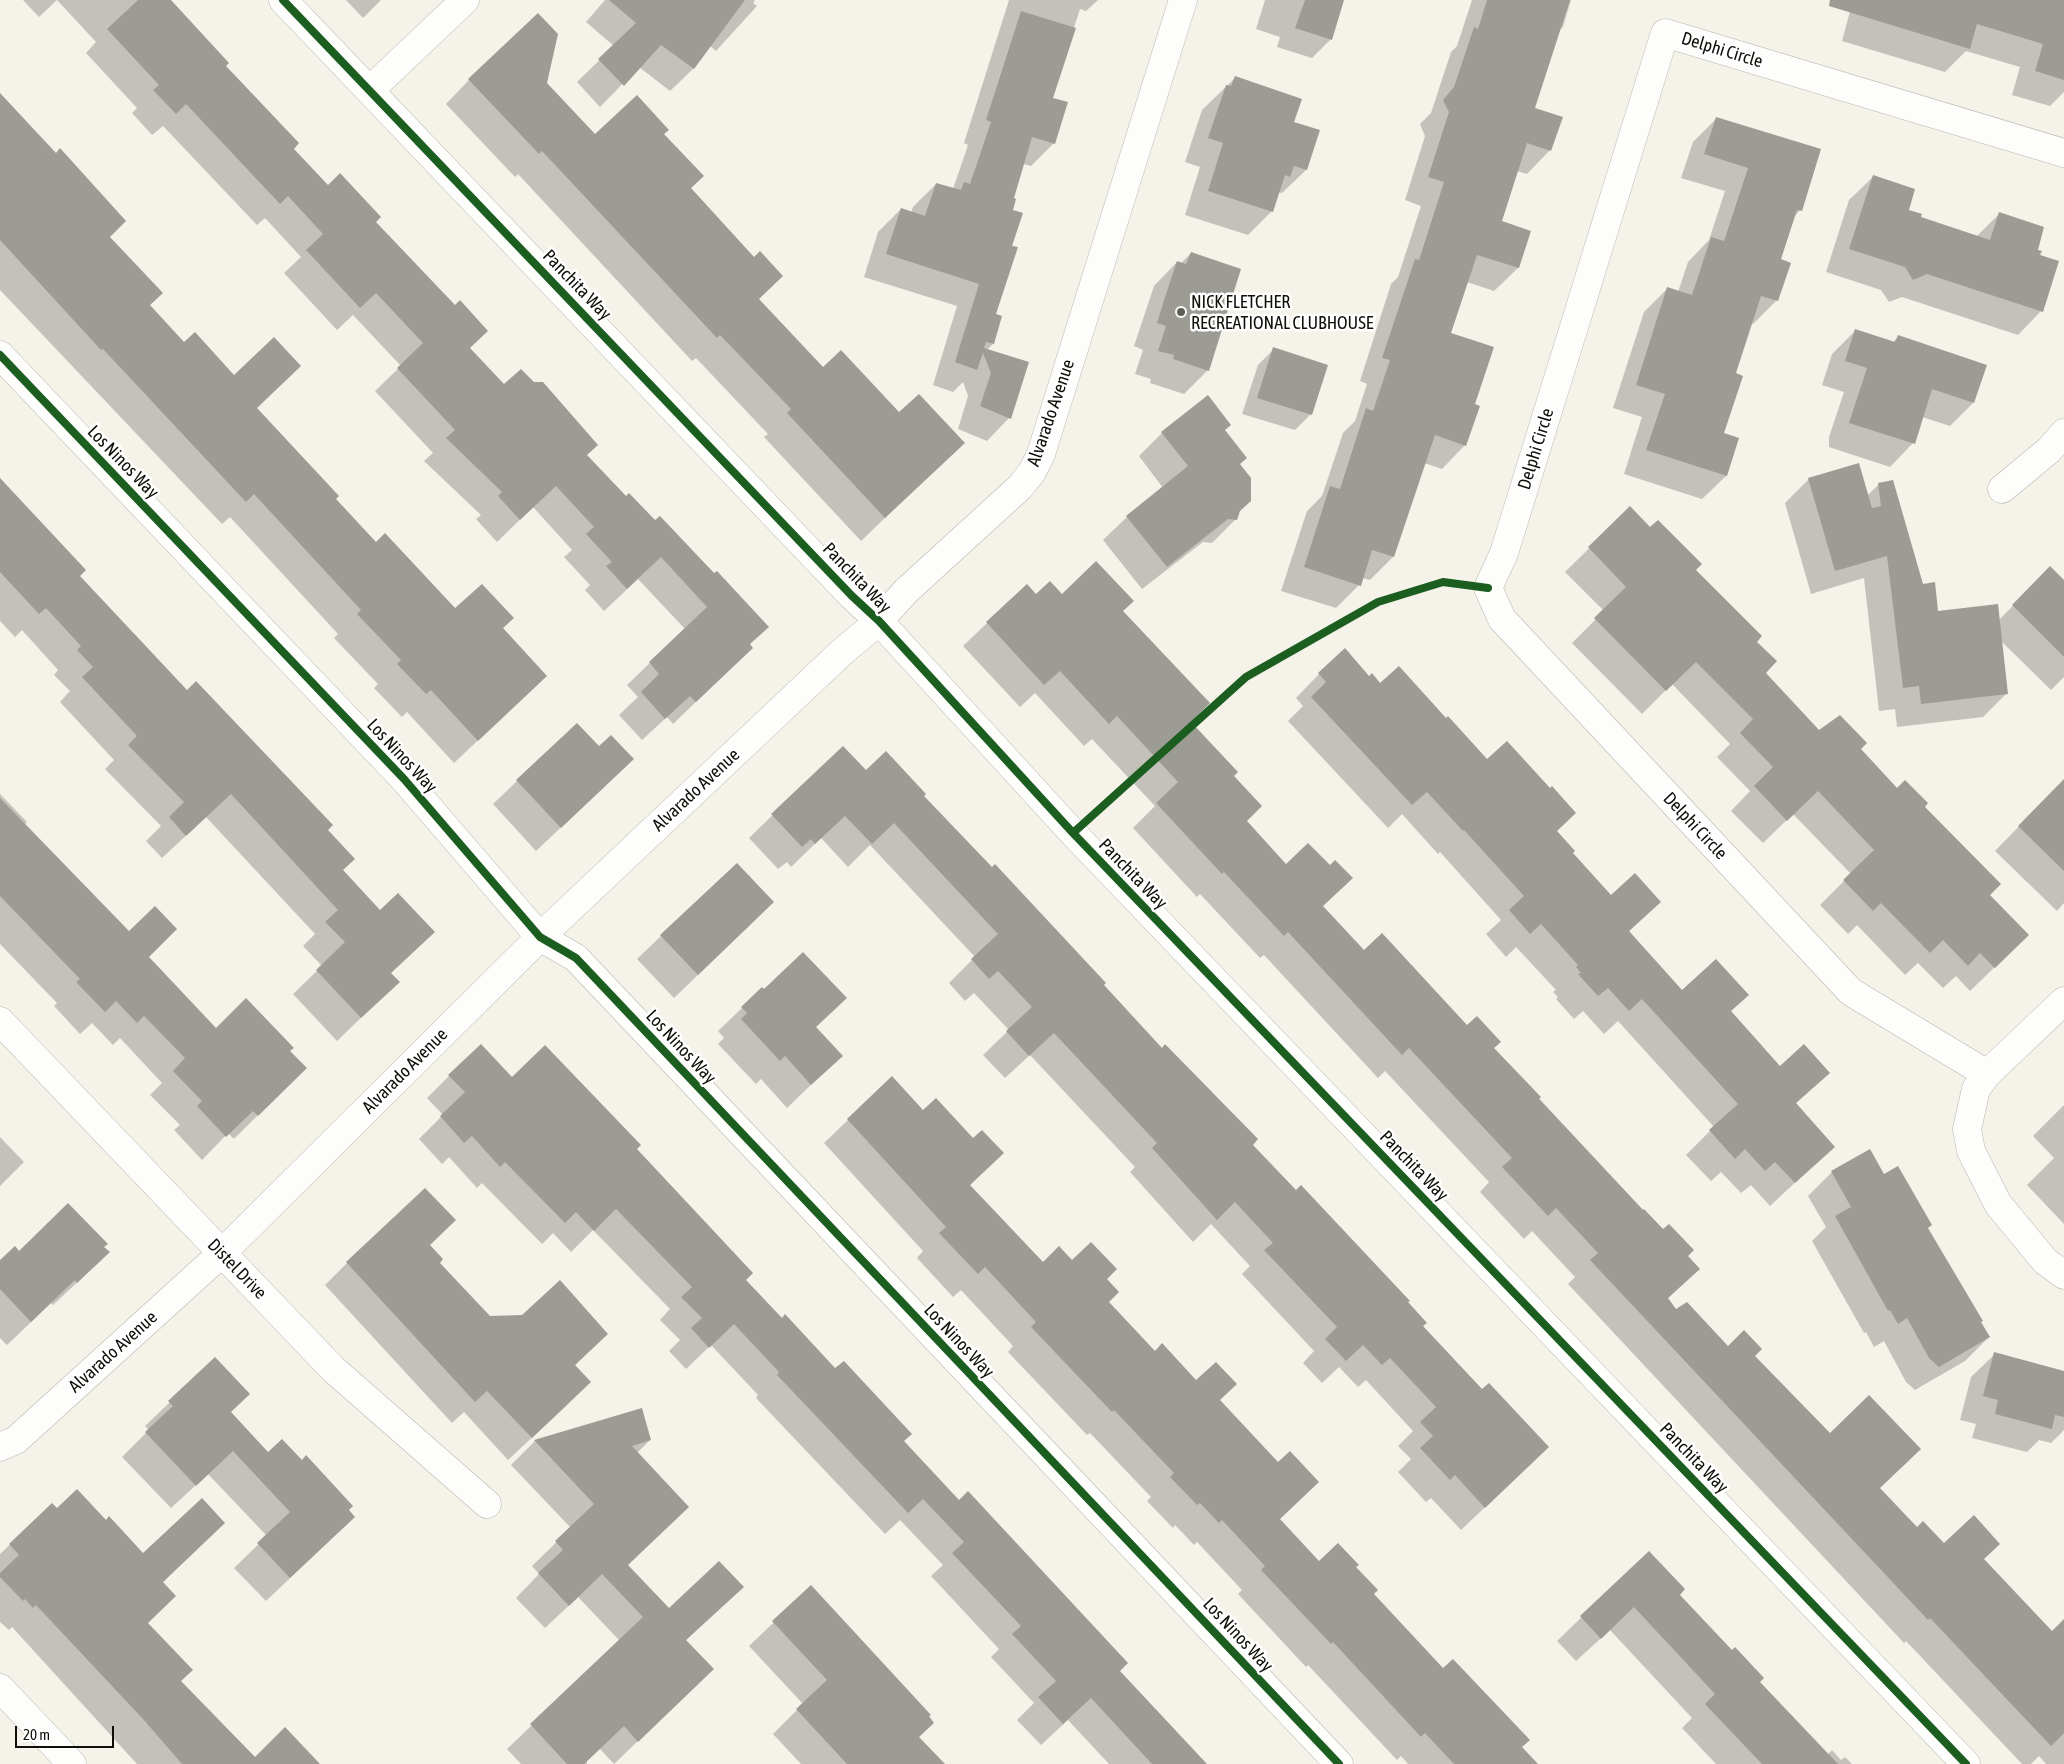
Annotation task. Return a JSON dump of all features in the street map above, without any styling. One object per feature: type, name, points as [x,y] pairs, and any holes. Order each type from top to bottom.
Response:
[{"type":"street","name":"Panchita Way","points":[[283,0],[852,596],[879,621],[1073,833],[1966,1764]]},
{"type":"street","points":[[370,90],[465,0]]},
{"type":"street","name":"Alvarado Avenue","points":[[0,1446],[16,1440],[222,1253],[540,937],[842,652],[879,621],[906,591],[1020,487],[1036,463],[1044,444],[1183,0]]},
{"type":"street","name":"Delphi Circle","points":[[1987,1074],[1851,992],[1502,620],[1488,588],[1507,543],[1665,33],[2064,153]]},
{"type":"street","name":"Los Ninos Way","points":[[0,355],[404,779],[540,937],[576,958],[1339,1764]]},
{"type":"street","points":[[2002,489],[2049,450],[2064,433]]},
{"type":"street","points":[[2064,1001],[1987,1074],[1976,1090],[1970,1109],[1967,1129],[1971,1151],[1998,1204],[2009,1220],[2045,1261],[2064,1275]]},
{"type":"street","name":"Distel Drive","points":[[0,1021],[333,1369],[487,1504]]},
{"type":"street","points":[[0,1688],[72,1764]]},
{"type":"building","points":[[138,0],[171,0],[229,63],[226,66],[299,143],[294,149],[328,185],[340,173],[381,217],[376,222],[455,305],[460,300],[488,331],[470,348],[504,384],[521,369],[534,382],[543,382],[598,445],[587,455],[626,496],[629,493],[655,520],[660,516],[714,573],[717,571],[769,627],[750,644],[753,648],[696,702],[690,696],[665,719],[641,692],[659,674],[649,662],[707,607],[661,557],[627,589],[606,566],[612,562],[586,534],[594,527],[556,486],[520,520],[498,496],[502,492],[446,438],[455,430],[397,368],[423,343],[376,293],[360,308],[306,250],[323,234],[288,196],[280,204],[186,104],[176,114],[153,90],[159,85],[107,29]]},
{"type":"building","points":[[609,0],[745,0],[694,69],[661,45],[624,86],[598,59],[636,23]]},
{"type":"building","points":[[1305,0],[1344,0],[1332,40],[1295,28]]},
{"type":"building","points":[[1487,0],[1570,0],[1535,108],[1563,117],[1551,151],[1527,143],[1502,221],[1531,231],[1519,268],[1477,255],[1451,333],[1494,347],[1475,404],[1480,406],[1466,446],[1435,435],[1394,557],[1372,550],[1361,586],[1304,567],[1330,486],[1340,489],[1366,408],[1373,411],[1390,360],[1382,358],[1415,259],[1419,260],[1444,182],[1428,177],[1449,112],[1443,100],[1454,87],[1474,27],[1478,29]]},
{"type":"building","points":[[1830,0],[2064,0],[2064,80],[2035,71],[2043,44],[1977,24],[1970,49],[1829,6]]},
{"type":"building","points":[[1021,11],[1076,28],[1053,98],[1068,102],[1055,144],[1032,137],[1014,198],[1016,199],[1013,210],[1023,213],[1012,246],[1018,247],[996,314],[1002,316],[994,344],[986,342],[984,348],[1029,362],[1011,419],[980,406],[991,373],[983,353],[977,370],[955,362],[979,284],[886,254],[901,208],[925,216],[936,183],[961,190],[964,182],[970,184],[991,122],[986,120]]},
{"type":"building","points":[[538,13],[558,34],[547,83],[595,134],[637,95],[669,130],[664,134],[704,176],[691,188],[754,257],[760,251],[783,276],[759,299],[823,367],[841,350],[899,412],[919,394],[965,443],[885,518],[787,413],[791,409],[720,335],[717,338],[542,151],[539,154],[468,79]]},
{"type":"building","points":[[1235,76],[1302,99],[1294,122],[1320,130],[1307,170],[1294,166],[1290,177],[1285,175],[1273,212],[1208,191],[1223,143],[1208,138],[1226,85],[1231,86]]},
{"type":"building","points":[[0,93],[56,153],[60,148],[126,221],[110,237],[163,293],[150,305],[184,342],[195,332],[234,375],[274,337],[301,366],[257,408],[339,496],[336,499],[376,542],[385,533],[455,608],[482,584],[514,618],[503,628],[547,676],[478,741],[431,690],[426,694],[397,664],[401,660],[357,614],[361,610],[254,494],[246,502],[103,349],[101,350],[0,240]]},
{"type":"building","points":[[1716,117],[1821,149],[1802,211],[1797,210],[1781,259],[1791,263],[1778,301],[1761,296],[1736,373],[1743,376],[1724,433],[1739,438],[1727,476],[1646,450],[1665,394],[1636,385],[1667,287],[1692,295],[1711,237],[1724,241],[1748,168],[1704,154]]},
{"type":"building","points":[[1873,175],[1915,189],[1909,210],[1922,214],[1921,217],[1990,240],[1999,212],[2044,227],[2038,250],[2042,251],[2040,255],[2059,261],[2043,312],[1927,274],[1913,280],[1905,267],[1849,249]]},
{"type":"building","name":"NICK FLETCHER RECREATIONAL CLUBHOUSE","points":[[1191,252],[1241,269],[1209,371],[1173,359],[1174,355],[1158,351],[1166,326],[1157,323],[1177,261],[1186,264]]},
{"type":"building","points":[[1855,329],[1895,342],[1898,335],[1987,365],[1974,403],[1932,389],[1915,444],[1849,423],[1867,368],[1845,361]]},
{"type":"building","points":[[1273,347],[1328,365],[1312,415],[1257,398]]},
{"type":"building","points":[[1208,395],[1231,425],[1225,430],[1247,458],[1240,464],[1251,478],[1251,501],[1240,511],[1237,520],[1228,519],[1167,567],[1126,516],[1188,466],[1161,432]]},
{"type":"building","points":[[1859,463],[1872,508],[1881,506],[1878,483],[1893,480],[1923,584],[1935,582],[1938,611],[1998,604],[2008,694],[1921,704],[1919,686],[1903,688],[1887,556],[1835,571],[1808,478]]},
{"type":"building","points":[[0,478],[86,570],[80,576],[187,690],[196,681],[333,825],[328,830],[355,859],[343,870],[380,910],[398,893],[435,932],[391,973],[400,982],[361,1018],[316,970],[345,942],[325,922],[338,910],[231,794],[186,836],[169,817],[184,802],[128,745],[137,736],[82,677],[93,667],[77,650],[81,646],[46,608],[39,614],[0,572]]},
{"type":"building","points":[[1630,506],[1650,527],[1658,520],[1702,564],[1696,570],[1762,636],[1757,642],[1777,661],[1766,673],[1819,730],[1840,715],[1867,743],[1861,749],[1897,788],[1905,780],[1928,803],[1925,807],[2001,884],[1990,895],[2029,935],[1995,968],[1980,953],[1968,966],[1943,940],[1930,953],[1881,903],[1873,911],[1843,880],[1874,850],[1818,791],[1787,821],[1754,786],[1773,767],[1740,733],[1753,719],[1696,662],[1666,691],[1594,618],[1626,587],[1588,547]]},
{"type":"building","points":[[1096,561],[1134,601],[1123,611],[1210,703],[1191,722],[1238,772],[1234,776],[1262,806],[1247,821],[1286,864],[1308,843],[1330,865],[1335,860],[1353,878],[1323,906],[1364,950],[1382,933],[1467,1025],[1477,1016],[1501,1042],[1494,1048],[1541,1097],[1539,1099],[1643,1210],[1663,1229],[1669,1224],[1694,1250],[1688,1256],[1700,1269],[1668,1298],[1676,1309],[1687,1302],[1728,1346],[1744,1330],[1762,1349],[1755,1356],[1830,1433],[1869,1395],[1921,1449],[1880,1488],[1917,1527],[1923,1521],[1944,1543],[1974,1515],[2000,1544],[1984,1559],[2052,1631],[2064,1619],[2064,1733],[2051,1746],[1930,1618],[1928,1620],[1590,1260],[1598,1253],[1556,1208],[1548,1216],[1502,1167],[1512,1158],[1409,1048],[1402,1055],[1288,932],[1284,936],[1224,872],[1222,874],[1156,803],[1178,782],[1117,716],[1109,724],[1060,671],[1044,685],[986,622],[1027,584],[1036,594],[1050,581],[1062,594]]},
{"type":"building","points":[[2050,566],[2064,580],[2064,657],[2012,605]]},
{"type":"building","points":[[1345,648],[1369,676],[1372,673],[1380,683],[1399,666],[1446,718],[1448,716],[1487,759],[1507,741],[1550,788],[1552,786],[1576,813],[1557,831],[1575,851],[1573,853],[1611,895],[1635,873],[1661,902],[1629,931],[1682,990],[1716,959],[1749,995],[1731,1011],[1780,1066],[1804,1044],[1830,1073],[1796,1103],[1835,1147],[1795,1183],[1775,1162],[1765,1171],[1745,1149],[1735,1159],[1709,1130],[1738,1104],[1642,999],[1629,1011],[1608,988],[1598,996],[1578,974],[1581,973],[1576,967],[1578,965],[1541,924],[1530,934],[1509,910],[1524,896],[1464,830],[1427,792],[1412,805],[1311,697],[1326,682],[1318,673]]},
{"type":"building","points":[[577,723],[599,746],[611,735],[634,759],[561,828],[516,780]]},
{"type":"building","points":[[843,746],[866,770],[886,751],[926,794],[924,796],[992,867],[995,864],[1106,983],[1104,985],[1162,1048],[1165,1044],[1258,1139],[1253,1145],[1296,1190],[1301,1185],[1410,1301],[1408,1302],[1427,1323],[1423,1326],[1482,1389],[1489,1383],[1549,1447],[1485,1508],[1455,1475],[1450,1480],[1420,1448],[1433,1436],[1420,1422],[1436,1407],[1390,1358],[1382,1365],[1363,1345],[1346,1361],[1325,1339],[1337,1327],[1264,1250],[1273,1243],[1235,1202],[1217,1220],[1152,1148],[1157,1143],[1054,1033],[1029,1056],[1006,1031],[1032,1007],[998,971],[989,979],[971,959],[998,934],[894,823],[872,844],[845,816],[815,844],[811,839],[802,847],[771,814]]},
{"type":"building","points":[[2064,779],[2064,871],[2018,826]]},
{"type":"building","points":[[0,798],[129,931],[155,906],[177,929],[149,957],[216,1028],[246,998],[294,1048],[290,1051],[307,1068],[258,1116],[253,1111],[226,1137],[197,1106],[202,1101],[173,1071],[185,1058],[144,1016],[137,1023],[116,1001],[105,1012],[76,982],[80,979],[0,896]]},
{"type":"building","points":[[737,863],[774,902],[698,975],[660,935]]},
{"type":"building","points":[[803,952],[847,998],[816,1027],[843,1056],[811,1085],[785,1056],[780,1061],[741,1019],[747,1013],[741,1007],[762,987],[764,989]]},
{"type":"building","points":[[481,1044],[512,1077],[545,1045],[641,1145],[637,1149],[753,1273],[746,1280],[782,1318],[785,1314],[835,1368],[844,1361],[912,1434],[904,1441],[959,1500],[968,1491],[1128,1663],[1120,1671],[1207,1764],[1152,1764],[1091,1698],[1063,1724],[1038,1697],[1056,1681],[1012,1634],[1021,1626],[952,1553],[964,1542],[923,1499],[908,1513],[777,1375],[779,1372],[734,1324],[709,1348],[691,1328],[702,1318],[681,1297],[692,1287],[616,1209],[594,1231],[576,1212],[565,1223],[505,1162],[500,1167],[472,1136],[464,1143],[440,1116],[465,1092],[448,1075]]},
{"type":"building","points":[[892,1076],[923,1110],[936,1098],[973,1138],[982,1130],[1004,1153],[970,1185],[1043,1262],[1059,1246],[1072,1260],[1091,1242],[1117,1269],[1107,1279],[1119,1292],[1109,1302],[1155,1351],[1162,1343],[1196,1380],[1216,1362],[1237,1384],[1220,1400],[1278,1462],[1290,1451],[1319,1482],[1280,1519],[1319,1561],[1338,1543],[1359,1565],[1356,1567],[1378,1590],[1374,1594],[1443,1668],[1453,1659],[1530,1740],[1522,1747],[1538,1764],[1454,1764],[1425,1733],[1421,1737],[1333,1642],[1331,1644],[1261,1570],[1265,1566],[1222,1520],[1219,1523],[1200,1503],[1197,1505],[1170,1477],[1174,1473],[1114,1410],[1112,1412],[1031,1327],[1036,1322],[985,1267],[978,1274],[939,1233],[946,1227],[847,1119]]},
{"type":"building","points":[[1870,1149],[1884,1174],[1898,1166],[1932,1225],[1928,1228],[1983,1321],[1981,1322],[1990,1337],[1939,1367],[1929,1358],[1907,1318],[1898,1324],[1890,1310],[1888,1311],[1835,1216],[1851,1207],[1831,1171]]},
{"type":"building","points":[[425,1188],[456,1220],[430,1245],[443,1259],[440,1263],[490,1316],[522,1315],[560,1280],[608,1334],[575,1365],[591,1382],[532,1438],[487,1391],[475,1402],[346,1262]]},
{"type":"building","points":[[68,1203],[108,1244],[104,1247],[110,1252],[77,1283],[75,1280],[31,1322],[0,1289],[0,1260],[15,1246],[19,1251]]},
{"type":"building","points":[[1994,1352],[2064,1371],[2064,1417],[2055,1415],[2052,1429],[1995,1414],[1998,1400],[1983,1396]]},
{"type":"building","points":[[215,1357],[250,1394],[231,1412],[268,1452],[282,1439],[302,1460],[306,1455],[353,1506],[349,1510],[355,1517],[290,1578],[257,1543],[290,1512],[233,1451],[196,1486],[145,1432],[173,1406],[168,1401]]},
{"type":"building","points":[[642,1408],[651,1440],[632,1446],[689,1507],[628,1565],[669,1608],[719,1561],[744,1587],[686,1640],[714,1669],[638,1742],[624,1726],[584,1764],[567,1764],[530,1724],[643,1617],[602,1574],[569,1606],[538,1573],[563,1550],[555,1541],[594,1504],[534,1440]]},
{"type":"building","points":[[77,1489],[106,1520],[109,1516],[143,1553],[202,1498],[225,1523],[163,1582],[176,1596],[148,1623],[193,1670],[181,1681],[255,1757],[285,1727],[320,1764],[182,1764],[143,1719],[36,1605],[33,1608],[25,1599],[23,1601],[0,1577],[0,1573],[19,1555],[9,1544],[52,1503],[57,1508]]},
{"type":"building","points":[[1649,1551],[1685,1589],[1680,1595],[1732,1650],[1735,1647],[1764,1678],[1760,1682],[1838,1764],[1762,1764],[1705,1704],[1715,1694],[1634,1607],[1601,1639],[1580,1616]]},
{"type":"building","points":[[811,1585],[931,1715],[929,1716],[934,1723],[919,1737],[945,1764],[847,1764],[796,1709],[827,1680],[772,1621]]},
{"type":"cycle path","points":[[283,0],[852,596],[879,621],[1073,833],[1966,1764]]},
{"type":"cycle path","points":[[0,355],[404,779],[540,937],[576,958],[1339,1764]]},
{"type":"cycle path","points":[[1073,833],[1246,677],[1378,602],[1443,582],[1488,588]]},
{"type":"place","name":"NICK FLETCHER RECREATIONAL CLUBHOUSE","points":[[1181,312]]}]
